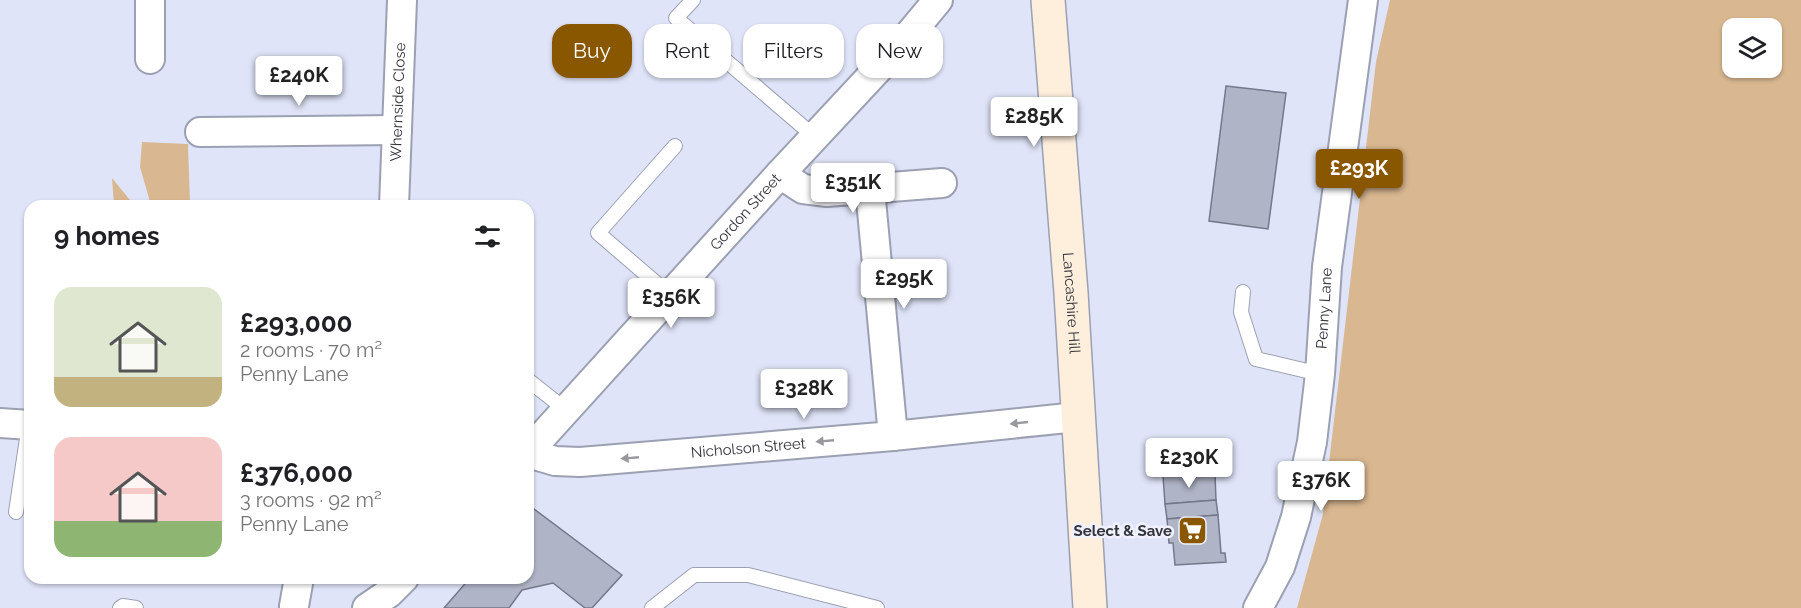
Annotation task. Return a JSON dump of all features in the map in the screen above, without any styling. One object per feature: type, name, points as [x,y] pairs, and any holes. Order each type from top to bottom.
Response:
[{"type":"main road","name":"Lancashire Hill","points":[[1048,0],[1071,293],[1090,608]]},
{"type":"street","points":[[150,0],[150,59]]},
{"type":"street","name":"Whernside Close","points":[[394,200],[402,0]]},
{"type":"street","name":"Gordon Street","points":[[534,446],[904,41],[938,0]]},
{"type":"street","name":"Penny Lane","points":[[1258,608],[1280,567],[1296,517],[1312,442],[1320,374],[1327,267],[1364,0]]},
{"type":"street","points":[[200,132],[397,129]]},
{"type":"street","points":[[780,174],[803,189],[827,192],[942,183]]},
{"type":"street","points":[[870,189],[893,436]]},
{"type":"street","name":"Nicholson Street","points":[[534,454],[555,461],[580,462],[893,436],[1077,417]]},
{"type":"street","points":[[0,423],[24,425]]},
{"type":"street","points":[[296,607],[298,584]]},
{"type":"street","points":[[367,608],[399,584]]},
{"type":"lane","points":[[693,0],[676,18],[815,137]]},
{"type":"lane","points":[[670,295],[598,233],[675,146]]},
{"type":"lane","points":[[1243,292],[1241,312],[1256,359],[1320,374]]},
{"type":"lane","points":[[534,385],[567,410]]},
{"type":"lane","points":[[16,512],[24,458]]},
{"type":"lane","points":[[652,608],[694,576],[748,576],[876,608]]},
{"type":"lane","points":[[120,608],[136,608]]},
{"type":"shaded area","points":[[1390,0],[1801,0],[1801,608],[1297,608],[1323,514],[1376,62]]},
{"type":"shaded area","points":[[142,142],[188,144],[190,200],[150,200],[140,167]]},
{"type":"shaded area","points":[[112,178],[130,200],[114,200]]},
{"type":"building","points":[[1226,86],[1286,93],[1268,229],[1209,221]]},
{"type":"building","points":[[1189,473],[1189,477],[1215,475],[1216,500],[1165,504],[1163,476]]},
{"type":"building","points":[[1216,500],[1218,515],[1167,519],[1165,504]]},
{"type":"building","points":[[534,509],[622,575],[592,608],[585,608],[553,583],[522,590],[509,608],[444,608],[465,584],[534,584]]},
{"type":"building","name":"Select & Save","points":[[1218,515],[1221,553],[1225,553],[1226,562],[1175,565],[1173,543],[1169,543],[1167,519]]},
{"type":"place","name":"Select & Save","points":[[1193,531]]}]
